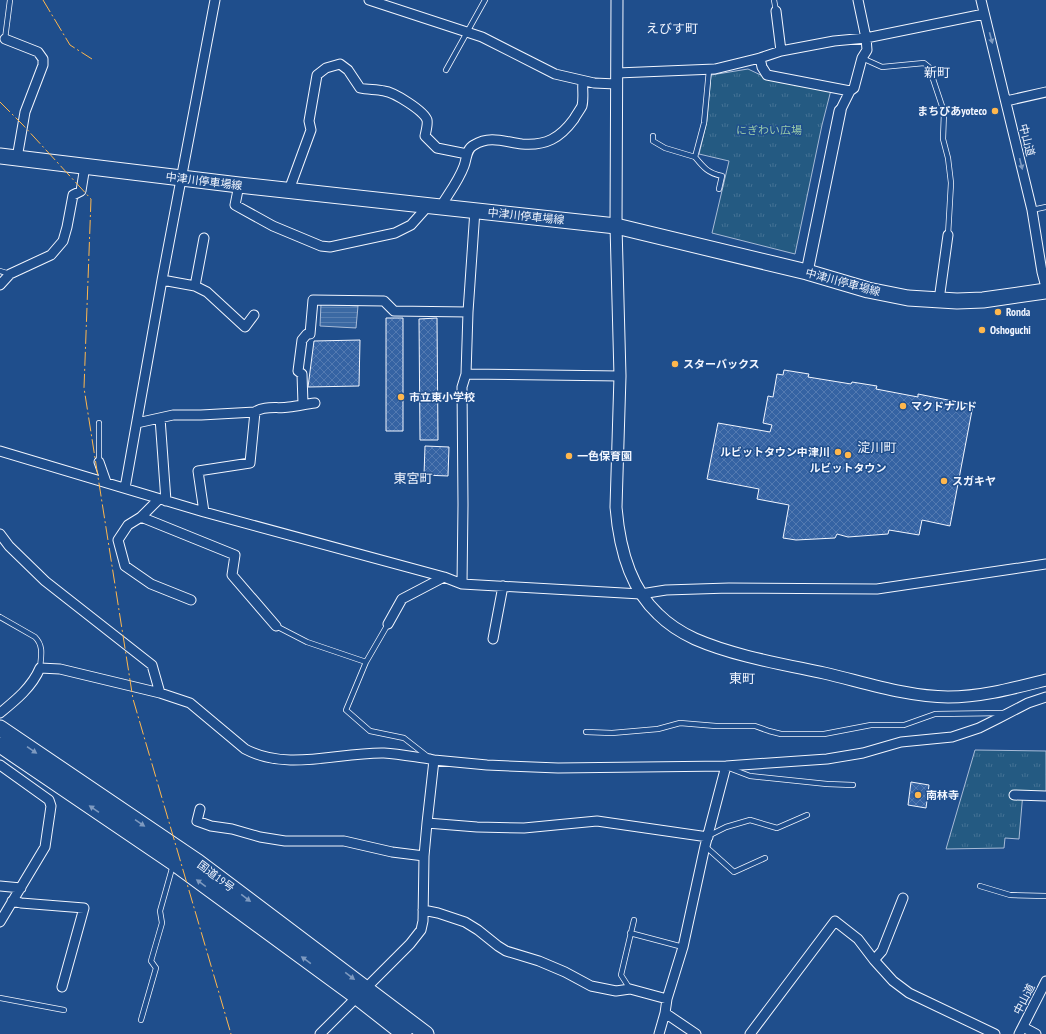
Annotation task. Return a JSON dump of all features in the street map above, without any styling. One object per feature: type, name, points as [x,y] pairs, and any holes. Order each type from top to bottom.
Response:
[{"type":"main road","name":"中津川停車場線","points":[[0,156],[238,185],[616,226],[806,272],[868,290],[908,298],[983,300],[1046,291]]},
{"type":"main road","name":"国道19号","points":[[0,728],[198,862],[361,992],[404,1034]]},
{"type":"main road","name":"国道19号","points":[[0,744],[361,992],[426,1034]]},
{"type":"street","points":[[125,488],[162,280],[215,0]]},
{"type":"street","points":[[369,0],[482,37],[555,74],[594,83],[616,78],[709,70],[760,58],[780,51],[834,41],[866,38],[984,14]]},
{"type":"street","points":[[617,0],[616,226],[620,376],[616,507],[628,568],[641,594],[653,609],[667,622],[695,639],[729,650],[876,686],[922,695],[947,697],[1001,692],[1046,680]]},
{"type":"street","points":[[806,272],[840,111],[850,91],[854,88],[862,58],[867,50],[858,0]]},
{"type":"street","name":"中山道","points":[[981,0],[1032,210],[1042,272],[1046,287]]},
{"type":"street","points":[[776,12],[780,51]]},
{"type":"street","points":[[3,37],[38,52],[44,59],[44,65],[25,112],[17,158]]},
{"type":"street","points":[[760,58],[762,67],[767,75],[850,91]]},
{"type":"street","points":[[288,190],[311,130],[309,121],[317,75],[326,68],[340,64],[348,70],[360,88],[386,91],[422,112],[427,121],[425,136],[437,148],[467,154]]},
{"type":"street","points":[[238,185],[235,205],[273,226],[321,246],[330,247],[395,234],[410,225],[435,206],[461,173],[467,154],[474,145],[484,140],[493,139],[523,144],[533,144],[558,137],[566,129],[582,106],[583,81]]},
{"type":"street","points":[[1006,101],[1046,92]]},
{"type":"street","points":[[0,286],[10,274],[51,255],[63,241],[68,227],[73,195],[81,192],[85,166]]},
{"type":"street","points":[[462,584],[462,387],[466,374],[468,312],[475,210]]},
{"type":"street","points":[[939,300],[948,235]]},
{"type":"street","points":[[195,286],[204,238]]},
{"type":"street","points":[[162,280],[195,286],[207,292],[245,327],[254,315]]},
{"type":"street","points":[[303,404],[302,374],[298,371],[302,340],[307,334],[310,334],[313,300],[384,301],[394,311],[468,312]]},
{"type":"street","points":[[466,374],[620,376]]},
{"type":"street","points":[[137,424],[173,415],[255,412],[260,408],[290,407],[315,403]]},
{"type":"street","points":[[204,512],[198,471],[250,463],[255,412]]},
{"type":"street","points":[[160,418],[162,500]]},
{"type":"street","points":[[0,451],[162,500],[444,577],[462,584],[641,594],[666,590],[729,588],[877,589],[1046,564]]},
{"type":"street","points":[[99,462],[106,482]]},
{"type":"street","points":[[162,500],[128,525],[118,540],[124,566],[151,584],[191,600]]},
{"type":"street","points":[[141,516],[235,555],[232,575],[276,626]]},
{"type":"street","points":[[0,534],[9,546],[45,581],[152,665],[160,692]]},
{"type":"street","points":[[388,624],[402,599],[444,577]]},
{"type":"street","points":[[493,639],[503,586]]},
{"type":"street","points":[[0,713],[29,686],[37,676],[40,668],[60,669],[160,692],[190,704],[245,749],[254,754],[274,759],[295,761],[384,753],[432,760],[487,765],[558,768],[726,766],[827,759],[863,753],[901,742],[952,737],[978,728],[1028,703],[1046,696]]},
{"type":"street","points":[[320,1034],[410,944],[421,930],[424,856],[432,760]]},
{"type":"street","points":[[0,765],[49,800],[51,806],[45,847],[0,922]]},
{"type":"street","points":[[659,1034],[667,999],[683,947],[705,846],[726,766]]},
{"type":"street","points":[[1014,795],[1046,796]]},
{"type":"street","points":[[200,808],[197,821],[211,826],[232,829],[260,837],[285,841],[344,841],[392,852],[424,856]]},
{"type":"street","points":[[427,823],[477,827],[524,828],[597,821],[708,836]]},
{"type":"street","points":[[0,886],[21,888]]},
{"type":"street","points":[[874,960],[882,950],[903,898]]},
{"type":"street","points":[[12,901],[84,908],[62,987]]},
{"type":"street","points":[[423,910],[465,922],[506,951],[558,970],[592,986],[616,991],[630,989],[667,999]]},
{"type":"street","points":[[750,1034],[835,921],[858,939],[893,981],[909,994],[995,1034]]},
{"type":"street","name":"中山道","points":[[1021,1030],[1046,981]]},
{"type":"street","points":[[665,1013],[696,1034]]},
{"type":"street","points":[[1021,1030],[1036,1034]]},
{"type":"lane","points":[[3,37],[10,0]]},
{"type":"lane","points":[[446,70],[485,0]]},
{"type":"lane","points":[[774,0],[776,12]]},
{"type":"lane","points":[[862,58],[882,67],[924,63],[929,67],[944,112],[943,139],[948,158],[951,183],[948,235]]},
{"type":"lane","points":[[695,157],[704,123],[709,70]]},
{"type":"lane","points":[[653,136],[653,141],[665,148],[695,157],[711,174],[722,176],[719,189]]},
{"type":"lane","points":[[1032,210],[1046,207]]},
{"type":"lane","points":[[0,271],[10,274]]},
{"type":"lane","points":[[99,462],[100,423]]},
{"type":"lane","points":[[0,617],[35,637],[39,641],[42,651],[40,668]]},
{"type":"lane","points":[[388,624],[366,662],[346,710],[370,730],[404,738],[432,760]]},
{"type":"lane","points":[[276,626],[307,642],[366,662]]},
{"type":"lane","points":[[586,732],[612,733],[658,729],[680,723],[716,726],[755,726],[769,732],[781,734],[824,734],[871,726],[904,725],[935,714],[1010,713]]},
{"type":"lane","points":[[726,766],[750,776],[827,784],[853,785]]},
{"type":"lane","points":[[708,836],[726,827],[750,820],[777,828],[807,816]]},
{"type":"lane","points":[[705,846],[734,872],[765,858]]},
{"type":"lane","points":[[141,1020],[156,968],[151,961],[162,923],[160,911],[174,863]]},
{"type":"lane","points":[[980,886],[1010,895],[1046,896]]},
{"type":"lane","points":[[630,989],[621,975],[634,920]]},
{"type":"lane","points":[[630,933],[683,947]]},
{"type":"lane","points":[[0,998],[64,1010]]},
{"type":"green space","name":"にぎわい広場","points":[[748,69],[765,77],[831,90],[822,125],[795,254],[712,233],[729,161],[699,154],[707,121],[711,75]]},
{"type":"green space","points":[[975,750],[1046,751],[1046,793],[1023,792],[1019,839],[1005,838],[1004,848],[946,849]]},
{"type":"shaded area","points":[[321,304],[358,306],[356,328],[320,326]]},
{"type":"building","points":[[386,318],[403,318],[403,431],[386,431]]},
{"type":"building","points":[[437,318],[438,440],[420,440],[419,319]]},
{"type":"building","points":[[360,340],[359,386],[308,387],[314,341]]},
{"type":"building","name":"ルビットタウン中津川","points":[[784,370],[809,374],[808,377],[851,384],[852,382],[877,386],[876,389],[918,397],[918,394],[973,405],[950,526],[922,520],[919,535],[889,530],[888,534],[848,537],[837,534],[835,538],[796,540],[783,538],[789,505],[757,499],[759,489],[707,479],[718,423],[770,432],[772,425],[763,423],[768,396],[773,397],[777,374],[783,375]]},
{"type":"building","points":[[425,446],[449,447],[448,476],[424,475]]},
{"type":"building","name":"南林寺","points":[[911,782],[929,785],[926,808],[908,805]]},
{"type":"power","points":[[43,0],[70,45],[92,59]]},
{"type":"power","points":[[0,102],[91,199],[84,388],[133,699],[231,1034]]},
{"type":"place","name":"まちぴあyoteco","points":[[995,111]]},
{"type":"place","name":"Ronda","points":[[998,312]]},
{"type":"place","name":"Oshoguchi","points":[[982,330]]},
{"type":"place","name":"スターバックス","points":[[675,364]]},
{"type":"place","name":"市立東小学校","points":[[401,397]]},
{"type":"place","name":"マクドナルド","points":[[903,406]]},
{"type":"place","name":"ルビットタウン中津川","points":[[838,452]]},
{"type":"place","name":"ルビットタウン","points":[[848,455]]},
{"type":"place","name":"一色保育園","points":[[569,456]]},
{"type":"place","name":"スガキヤ","points":[[944,481]]},
{"type":"place","name":"南林寺","points":[[918,795]]},
{"type":"district","name":"えびす町","points":[[672,28]]},
{"type":"district","name":"新町","points":[[937,72]]},
{"type":"district","name":"淀川町","points":[[877,447]]},
{"type":"district","name":"東宮町","points":[[413,478]]},
{"type":"district","name":"東町","points":[[742,678]]}]
